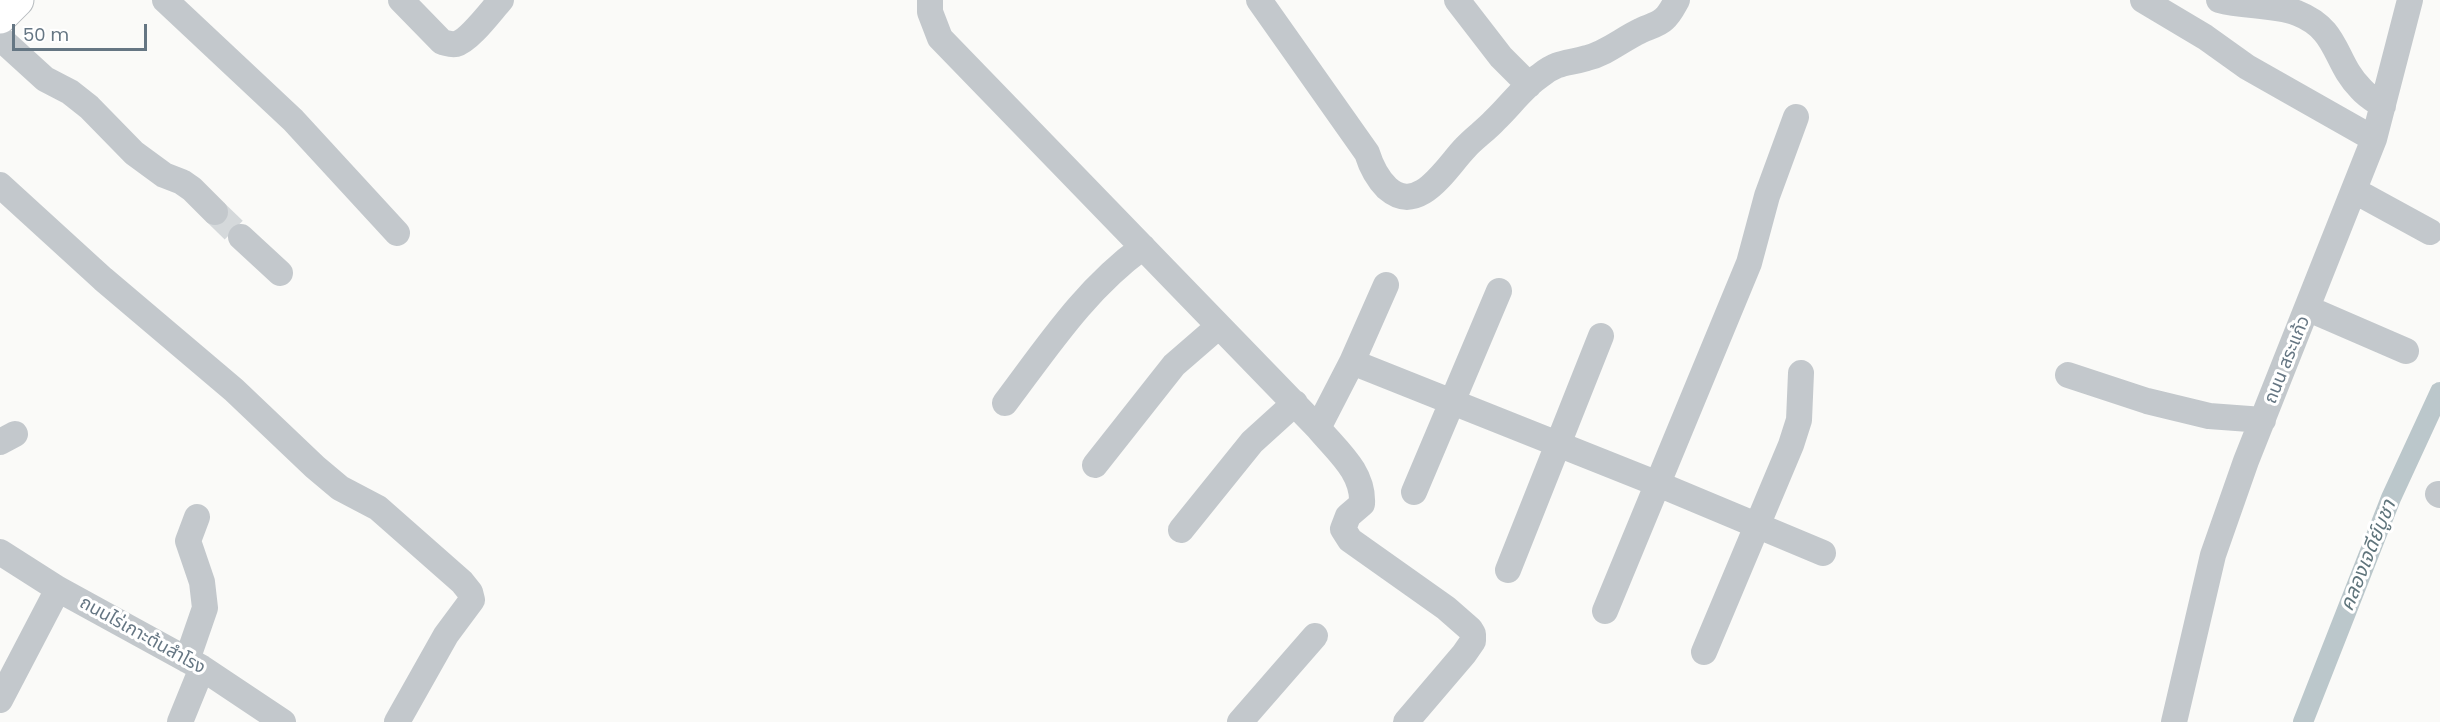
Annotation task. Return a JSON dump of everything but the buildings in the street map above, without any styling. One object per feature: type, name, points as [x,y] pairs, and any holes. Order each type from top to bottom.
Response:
[{"type":"main road","points":[[0,17],[17,0]]},
{"type":"street","points":[[165,0],[293,120],[396,233]]},
{"type":"street","points":[[401,0],[442,42],[451,44],[459,43],[468,36],[501,0]]},
{"type":"street","points":[[930,0],[930,12],[940,38],[1318,428],[1353,470],[1363,490],[1362,504],[1348,516],[1343,529],[1350,540],[1446,608],[1470,629],[1473,641],[1406,722]]},
{"type":"street","points":[[1258,0],[1362,145],[1381,182],[1396,195],[1405,198],[1421,192],[1444,174],[1465,147],[1495,121],[1529,85],[1558,64],[1586,59],[1608,51],[1628,37],[1662,21],[1671,12],[1677,0]]},
{"type":"street","points":[[1457,0],[1501,57],[1529,85]]},
{"type":"street","points":[[2143,0],[2247,67],[2374,139]]},
{"type":"street","points":[[2219,0],[2296,13],[2316,23],[2332,39],[2344,66],[2361,89],[2383,106]]},
{"type":"street","name":"ถนน สระแก้ว","points":[[2174,722],[2212,555],[2374,139],[2410,0]]},
{"type":"street","points":[[0,38],[45,79],[70,92],[89,107],[134,153],[164,175],[192,189],[215,212]]},
{"type":"street","points":[[1605,611],[1749,263],[1767,196],[1796,117]]},
{"type":"street","points":[[0,185],[112,286],[234,390],[315,467],[340,488],[378,508],[462,582],[470,592],[472,600],[446,635],[397,722]]},
{"type":"street","points":[[2355,191],[2430,232]]},
{"type":"street","points":[[241,237],[280,273]]},
{"type":"street","points":[[1005,403],[1083,300],[1118,265],[1143,247]]},
{"type":"street","points":[[1318,428],[1352,363],[1386,285]]},
{"type":"street","points":[[1414,492],[1500,291]]},
{"type":"street","points":[[2309,309],[2406,351]]},
{"type":"street","points":[[1095,465],[1174,365],[1219,326]]},
{"type":"street","points":[[1508,570],[1601,336]]},
{"type":"street","points":[[1352,363],[1658,484],[1822,553]]},
{"type":"street","points":[[1704,652],[1791,445],[1799,420],[1801,373]]},
{"type":"street","points":[[2068,375],[2147,401],[2209,416],[2263,420]]},
{"type":"street","points":[[1180,530],[1252,442],[1295,404]]},
{"type":"street","points":[[180,722],[205,608],[201,582],[188,541],[197,517]]},
{"type":"street","name":"ถนนไร่เกาะต้นสำโรง","points":[[0,552],[58,589],[194,664],[283,722]]},
{"type":"street","points":[[0,699],[58,589]]},
{"type":"street","points":[[1240,722],[1315,636]]},
{"type":"waterway","name":"คลองเจดีย์บูชา","points":[[2303,722],[2391,498],[2440,392]]},
{"type":"tunnel","points":[[215,212],[241,237]]}]
